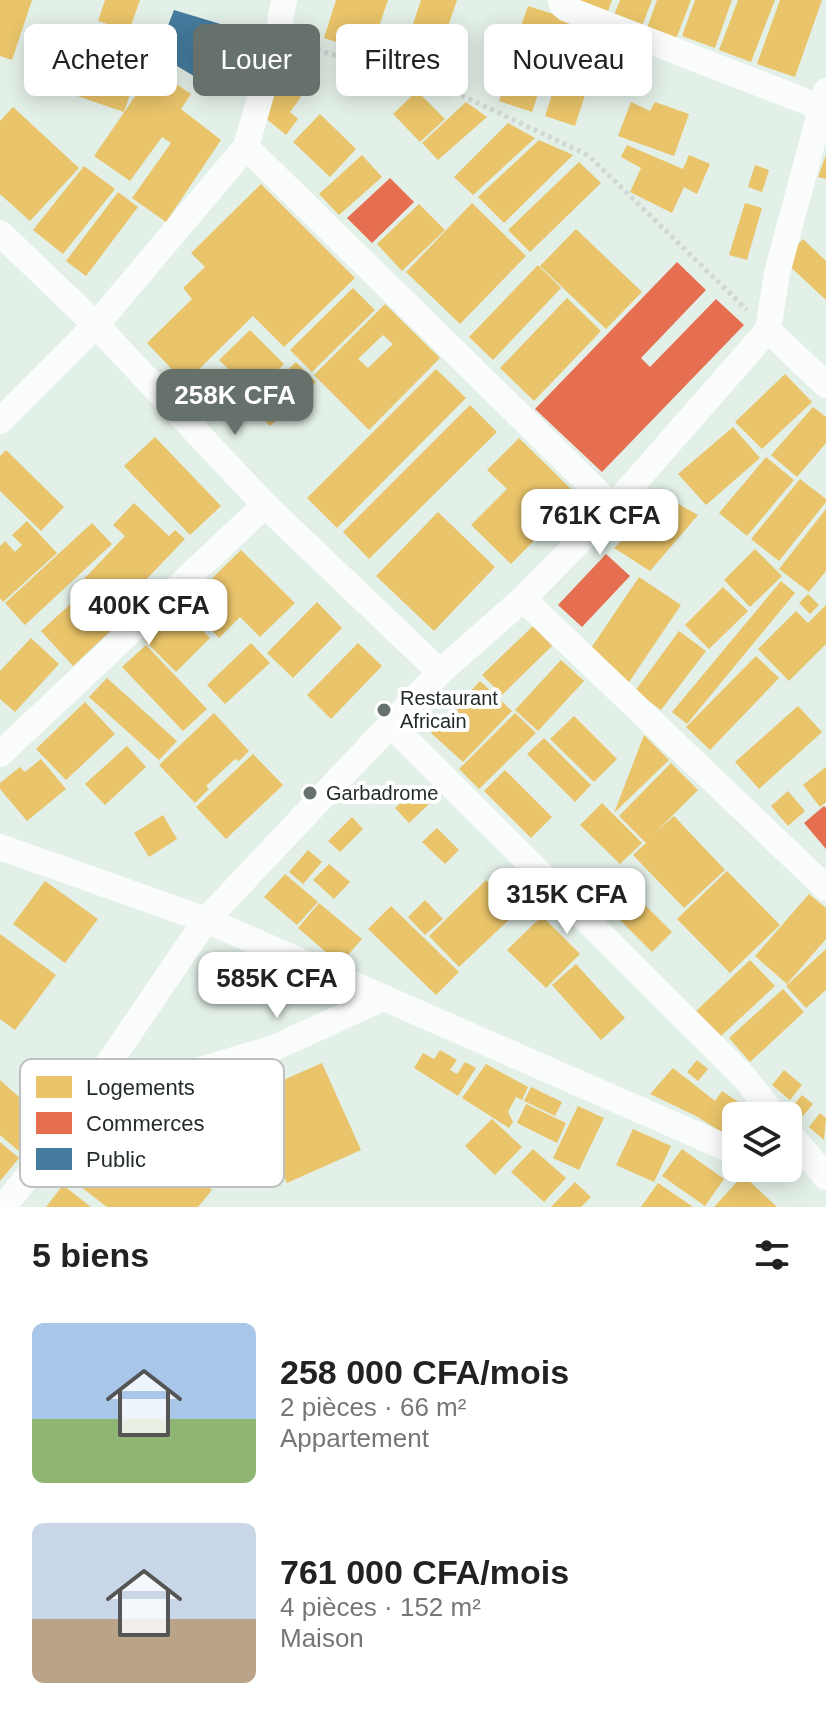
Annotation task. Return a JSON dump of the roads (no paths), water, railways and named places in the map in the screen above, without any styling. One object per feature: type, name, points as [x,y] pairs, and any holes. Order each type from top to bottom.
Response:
[{"type":"street","points":[[0,421],[96,325],[246,147],[277,39],[284,0]]},
{"type":"street","points":[[112,1059],[206,920],[440,672],[523,599],[613,507],[768,330],[777,273],[823,99],[567,9],[561,0]]},
{"type":"street","points":[[246,147],[613,507]]},
{"type":"street","points":[[0,233],[96,325],[265,505],[440,672]]},
{"type":"street","points":[[768,330],[826,385]]},
{"type":"street","points":[[0,754],[265,505]]},
{"type":"street","points":[[523,599],[826,888]]},
{"type":"street","points":[[392,726],[744,1077],[764,1102]]},
{"type":"street","points":[[0,847],[206,920],[722,1146]]},
{"type":"street","points":[[237,1059],[274,1048],[383,998]]},
{"type":"street","points":[[0,1206],[4,1206],[20,1186]]},
{"type":"place","name":"Restaurant Africain","points":[[384,710]]},
{"type":"place","name":"Garbadrome","points":[[310,793]]}]
